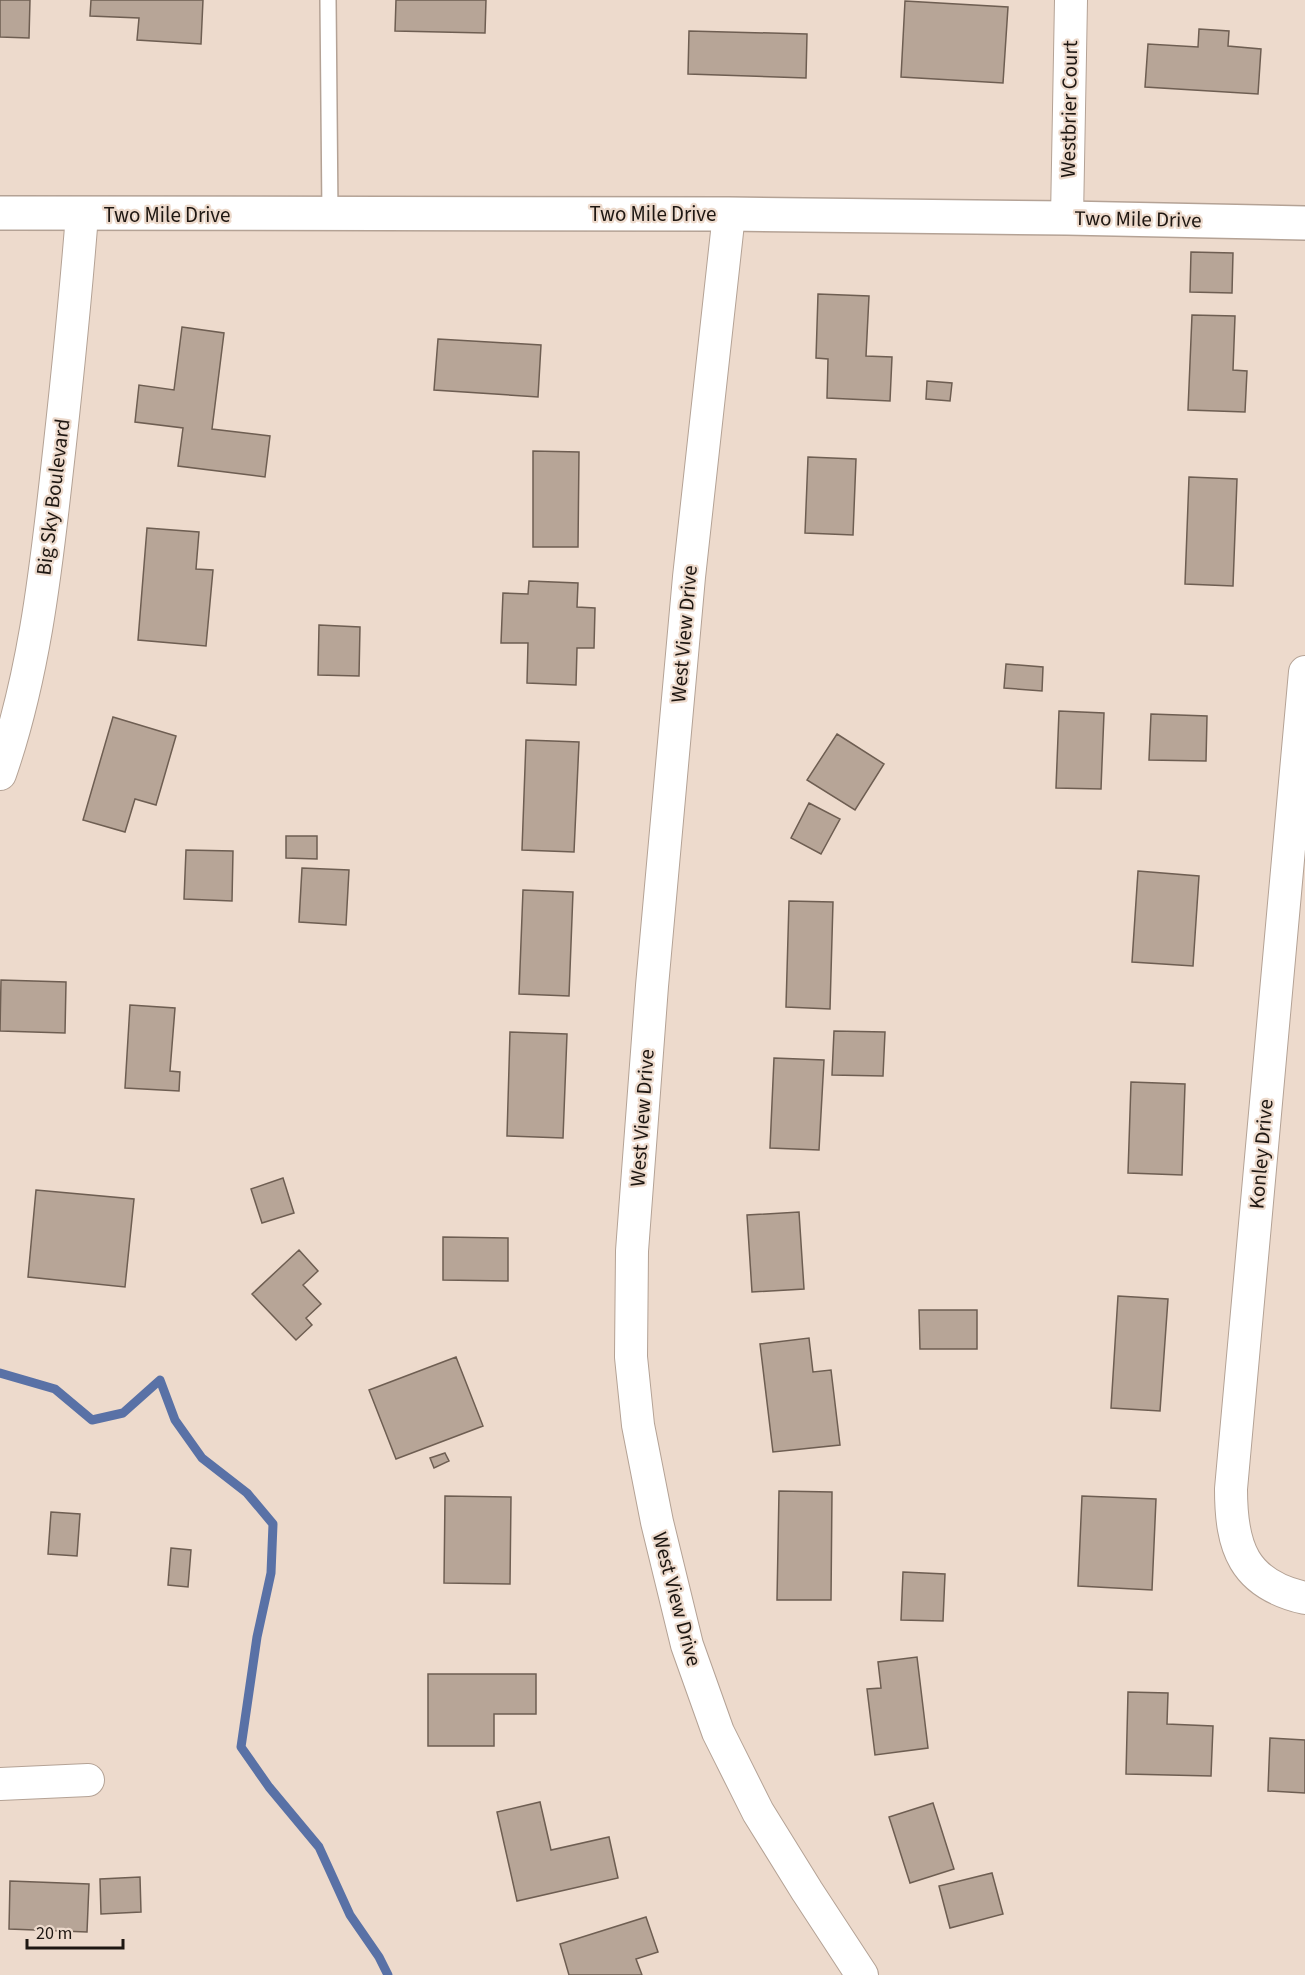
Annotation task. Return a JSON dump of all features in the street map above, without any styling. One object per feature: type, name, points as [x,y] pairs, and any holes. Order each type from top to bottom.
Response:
[{"type":"street","name":"Westbrier Court","points":[[1067,218],[1071,0]]},
{"type":"street","name":"Two Mile Drive","points":[[0,213],[82,215],[729,214],[1305,223]]},
{"type":"street","name":"West View Drive","points":[[729,214],[689,577],[652,986],[632,1251],[631,1357],[638,1425],[657,1522],[687,1645],[718,1732],[758,1812],[862,1975]]},
{"type":"street","name":"Big Sky Boulevard","points":[[0,774],[27,679],[47,555],[74,316],[82,215]]},
{"type":"street","name":"Konley Drive","points":[[1305,672],[1231,1489],[1231,1520],[1238,1549],[1254,1573],[1276,1590],[1305,1598]]},
{"type":"street","points":[[0,1784],[88,1780]]},
{"type":"lane","points":[[328,0],[330,214]]},
{"type":"building","points":[[0,0],[30,0],[29,38],[0,37]]},
{"type":"building","points":[[91,0],[203,0],[201,44],[137,40],[139,18],[90,16]]},
{"type":"building","points":[[396,0],[486,0],[485,33],[395,31]]},
{"type":"building","points":[[905,1],[1008,7],[1003,83],[901,77]]},
{"type":"building","points":[[1199,29],[1229,31],[1228,46],[1261,49],[1258,94],[1145,87],[1148,44],[1198,47]]},
{"type":"building","points":[[689,31],[807,34],[806,78],[688,74]]},
{"type":"building","points":[[1191,252],[1233,253],[1232,293],[1190,292]]},
{"type":"building","points":[[818,294],[869,296],[866,356],[892,357],[890,401],[827,398],[828,359],[816,358]]},
{"type":"building","points":[[1192,315],[1235,316],[1233,370],[1247,371],[1245,412],[1188,410]]},
{"type":"building","points":[[182,327],[224,333],[212,429],[270,436],[265,477],[178,466],[183,428],[135,422],[139,385],[174,390]]},
{"type":"building","points":[[438,339],[541,345],[538,397],[434,390]]},
{"type":"building","points":[[927,381],[952,383],[950,401],[926,399]]},
{"type":"building","points":[[533,451],[579,452],[578,547],[533,547]]},
{"type":"building","points":[[808,457],[856,459],[853,535],[805,533]]},
{"type":"building","points":[[1189,477],[1237,479],[1233,586],[1185,584]]},
{"type":"building","points":[[147,528],[199,532],[196,569],[213,570],[206,646],[138,640]]},
{"type":"building","points":[[529,581],[578,583],[577,607],[595,608],[594,648],[577,648],[576,685],[527,683],[528,643],[501,643],[503,593],[528,594]]},
{"type":"building","points":[[319,625],[360,627],[359,676],[318,675]]},
{"type":"building","points":[[1006,664],[1043,667],[1042,691],[1004,688]]},
{"type":"building","points":[[1059,711],[1104,713],[1101,789],[1056,788]]},
{"type":"building","points":[[1151,714],[1207,716],[1206,761],[1149,760]]},
{"type":"building","points":[[113,717],[176,736],[156,805],[135,799],[125,832],[83,820]]},
{"type":"building","points":[[837,734],[884,764],[855,810],[807,780]]},
{"type":"building","points":[[526,740],[579,742],[574,852],[522,850]]},
{"type":"building","points":[[809,803],[840,819],[821,854],[791,838]]},
{"type":"building","points":[[286,836],[317,836],[317,859],[286,858]]},
{"type":"building","points":[[186,850],[233,851],[232,901],[184,899]]},
{"type":"building","points":[[302,868],[349,870],[346,925],[299,922]]},
{"type":"building","points":[[1138,871],[1199,876],[1193,966],[1132,962]]},
{"type":"building","points":[[523,890],[573,892],[569,996],[519,994]]},
{"type":"building","points":[[789,901],[833,902],[830,1009],[786,1007]]},
{"type":"building","points":[[1,980],[66,982],[65,1033],[0,1031]]},
{"type":"building","points":[[130,1005],[175,1008],[170,1071],[180,1072],[179,1091],[125,1088]]},
{"type":"building","points":[[834,1031],[885,1032],[883,1076],[832,1075]]},
{"type":"building","points":[[510,1032],[567,1034],[563,1138],[507,1136]]},
{"type":"building","points":[[774,1058],[824,1060],[819,1150],[770,1148]]},
{"type":"building","points":[[1131,1082],[1185,1084],[1182,1175],[1128,1173]]},
{"type":"building","points":[[283,1178],[294,1213],[262,1223],[251,1189]]},
{"type":"building","points":[[36,1190],[134,1199],[125,1287],[28,1277]]},
{"type":"building","points":[[799,1212],[804,1289],[752,1292],[747,1215]]},
{"type":"building","points":[[443,1237],[508,1238],[508,1281],[443,1280]]},
{"type":"building","points":[[299,1250],[318,1271],[303,1285],[321,1304],[306,1318],[312,1325],[296,1340],[252,1294]]},
{"type":"building","points":[[1118,1296],[1168,1299],[1160,1411],[1111,1408]]},
{"type":"building","points":[[919,1310],[977,1310],[977,1349],[920,1349]]},
{"type":"building","points":[[809,1338],[813,1372],[831,1370],[840,1445],[773,1452],[760,1344]]},
{"type":"building","points":[[456,1357],[483,1426],[396,1459],[369,1390]]},
{"type":"building","points":[[445,1453],[449,1461],[434,1468],[430,1458]]},
{"type":"building","points":[[779,1491],[832,1492],[831,1600],[777,1600]]},
{"type":"building","points":[[445,1496],[511,1497],[510,1584],[444,1583]]},
{"type":"building","points":[[1082,1496],[1156,1499],[1152,1590],[1078,1586]]},
{"type":"building","points":[[51,1512],[80,1514],[77,1556],[48,1554]]},
{"type":"building","points":[[171,1548],[191,1550],[188,1587],[168,1585]]},
{"type":"building","points":[[903,1572],[945,1574],[943,1621],[901,1620]]},
{"type":"building","points":[[917,1657],[928,1748],[875,1755],[867,1689],[881,1688],[878,1662]]},
{"type":"building","points":[[428,1674],[536,1674],[536,1714],[494,1714],[494,1746],[428,1746]]},
{"type":"building","points":[[1128,1692],[1168,1693],[1167,1724],[1213,1726],[1211,1776],[1126,1774]]},
{"type":"building","points":[[1270,1738],[1305,1740],[1305,1793],[1268,1791]]},
{"type":"building","points":[[540,1802],[551,1850],[609,1837],[618,1878],[517,1901],[497,1812]]},
{"type":"building","points":[[933,1803],[954,1869],[910,1883],[889,1817]]},
{"type":"building","points":[[992,1873],[1003,1914],[950,1928],[939,1886]]},
{"type":"building","points":[[140,1877],[141,1912],[101,1914],[100,1879]]},
{"type":"building","points":[[10,1881],[89,1884],[87,1932],[9,1929]]},
{"type":"building","points":[[646,1917],[658,1952],[636,1959],[642,1975],[569,1975],[560,1944]]},
{"type":"waterway","points":[[0,1373],[55,1389],[92,1420],[123,1413],[160,1380],[175,1420],[202,1458],[247,1493],[273,1524],[271,1573],[257,1637],[241,1747],[269,1787],[319,1847],[350,1915],[379,1957],[388,1975]]}]
